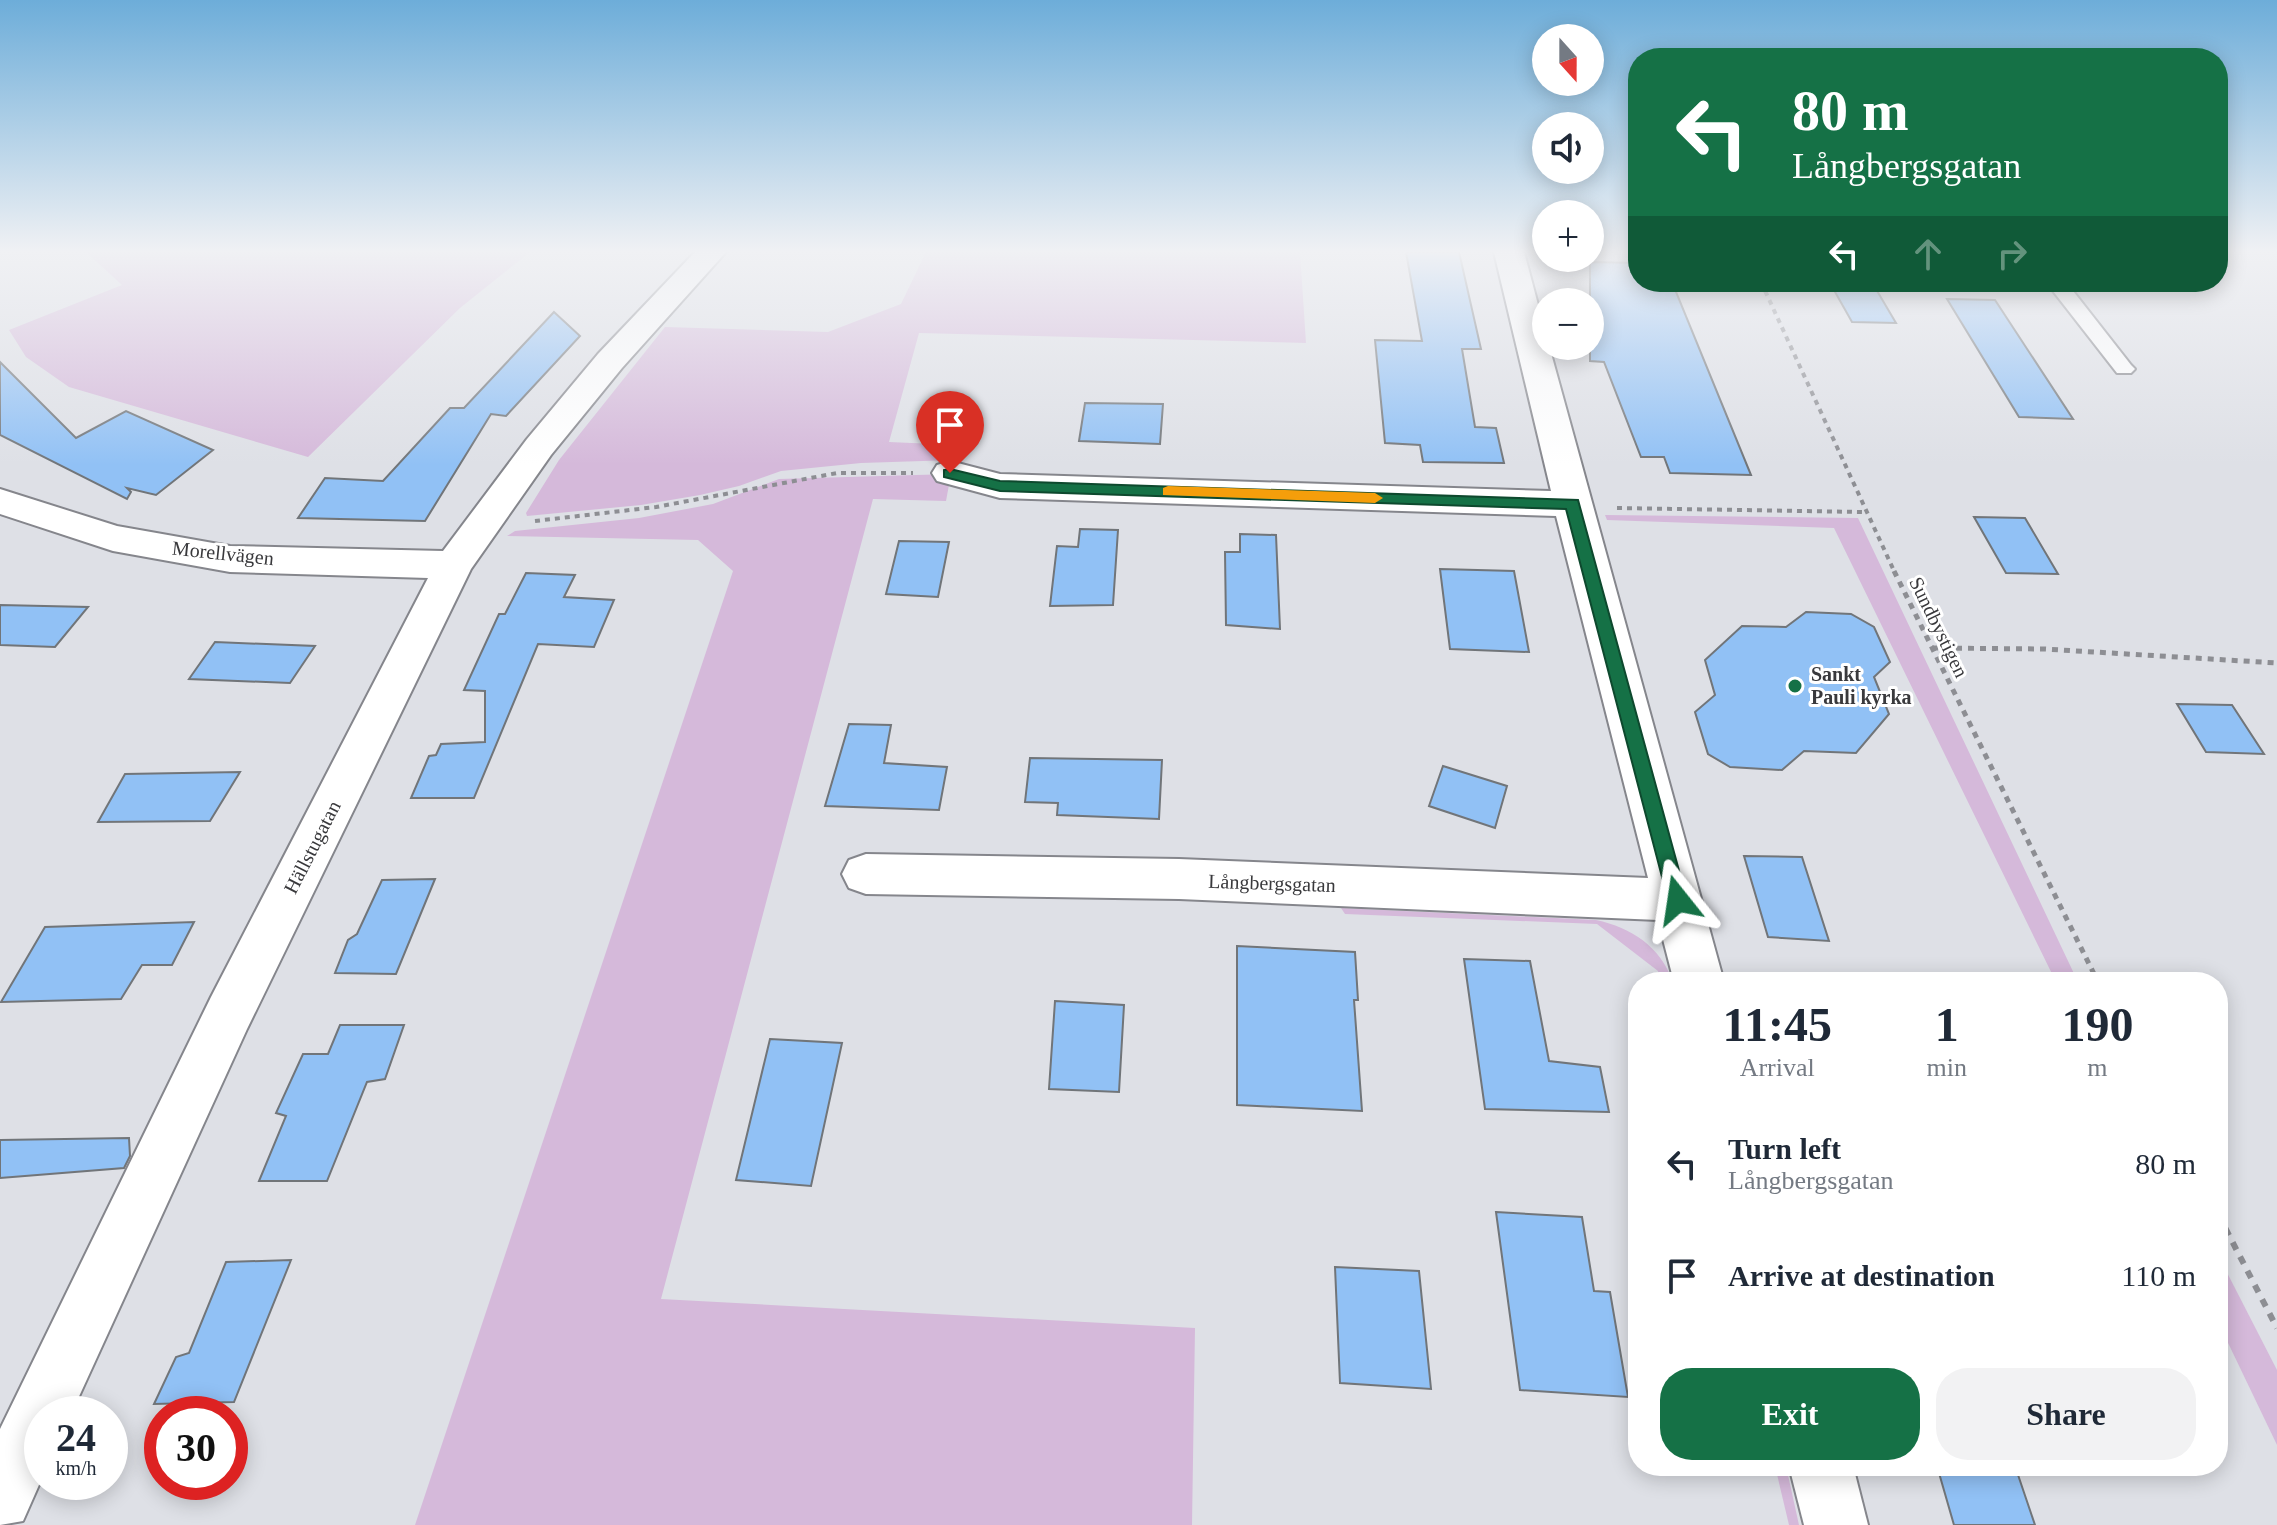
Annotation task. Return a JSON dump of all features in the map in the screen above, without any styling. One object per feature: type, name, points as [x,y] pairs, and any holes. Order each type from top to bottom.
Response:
[{"type":"street","name":"Hällstugatan","points":[[0,1498],[229,1013],[454,565],[539,447],[645,323]]},
{"type":"street","points":[[1527,323],[1696,972]]},
{"type":"street","points":[[950,473],[1000,486],[1572,504]]},
{"type":"street","name":"Morellvägen","points":[[0,501],[113,538],[230,559],[454,565]]},
{"type":"street","name":"Långbergsgatan","points":[[866,874],[1179,879],[1678,900]]},
{"type":"street","points":[[1824,1476],[1836,1525]]},
{"type":"lane","points":[[2088,323],[2124,369]]},
{"type":"path","name":"Sundbystigen","points":[[1779,323],[1864,512],[2093,972]]},
{"type":"path","points":[[488,518],[534,521],[599,516],[837,473],[950,473]]},
{"type":"path","points":[[1572,504],[1594,508],[1864,512]]},
{"type":"path","points":[[1932,648],[2044,649],[2277,663]]},
{"type":"path","points":[[2228,1233],[2277,1328]]},
{"type":"shaded area","points":[[26,323],[445,323],[308,457],[69,387],[26,357],[9,330]]},
{"type":"shaded area","points":[[851,323],[1305,323],[1306,343],[919,333],[889,442],[957,445],[954,460],[861,463],[781,471],[739,486],[700,495],[641,505],[527,516],[559,460],[665,327],[828,332]]},
{"type":"shaded area","points":[[951,474],[946,501],[873,499],[661,1299],[1195,1328],[1192,1525],[415,1525],[733,571],[698,540],[507,536],[515,531],[639,518],[713,504],[779,479]]},
{"type":"shaded area","points":[[1605,515],[1858,518],[2073,972],[2051,972],[1834,528],[1607,520]]},
{"type":"shaded area","points":[[1341,908],[1596,920],[1621,928],[1643,940],[1661,958],[1668,972],[1658,972],[1597,924],[1345,914]]},
{"type":"shaded area","points":[[2228,1274],[2277,1370],[2277,1445],[2228,1343]]},
{"type":"shaded area","points":[[1777,1476],[1788,1476],[1799,1525],[1789,1525]]},
{"type":"building","points":[[544,323],[566,323],[580,336],[506,416],[491,414],[425,521],[298,518],[325,478],[383,481],[450,408],[464,408]]},
{"type":"building","points":[[1419,323],[1475,323],[1481,349],[1462,349],[1475,427],[1496,428],[1504,463],[1423,462],[1420,445],[1385,443],[1375,340],[1422,341]]},
{"type":"building","points":[[1604,323],[1689,323],[1751,475],[1670,473],[1664,457],[1641,457],[1604,362],[1590,360],[1604,360]]},
{"type":"building","points":[[1962,323],[2010,323],[2073,419],[2019,417]]},
{"type":"building","points":[[0,362],[76,438],[126,411],[213,450],[156,495],[127,488],[131,492],[127,499],[0,435]]},
{"type":"building","points":[[1085,403],[1163,404],[1160,444],[1079,441]]},
{"type":"building","points":[[1974,517],[2025,518],[2058,574],[2006,573]]},
{"type":"building","points":[[1080,529],[1118,530],[1113,605],[1050,606],[1057,546],[1078,547]]},
{"type":"building","points":[[1240,534],[1276,535],[1280,629],[1226,625],[1225,552],[1240,552]]},
{"type":"building","points":[[899,541],[949,542],[938,597],[886,594]]},
{"type":"building","points":[[1440,569],[1514,571],[1529,652],[1450,649]]},
{"type":"building","points":[[526,573],[575,575],[564,597],[614,600],[594,647],[538,644],[474,798],[411,798],[429,756],[436,755],[441,744],[485,742],[485,691],[464,690],[499,614],[505,614]]},
{"type":"building","points":[[0,605],[88,607],[55,647],[0,645]]},
{"type":"building","name":"Sankt Pauli kyrka","points":[[1806,612],[1851,614],[1874,627],[1890,662],[1874,677],[1889,714],[1856,753],[1804,751],[1782,770],[1730,767],[1708,754],[1695,712],[1715,695],[1705,660],[1742,626],[1786,627]]},
{"type":"building","points":[[215,642],[315,646],[290,683],[189,679]]},
{"type":"building","points":[[2177,704],[2232,705],[2264,754],[2206,752]]},
{"type":"building","points":[[849,724],[891,725],[884,763],[947,767],[939,810],[825,806]]},
{"type":"building","points":[[1030,758],[1162,760],[1159,819],[1057,815],[1058,803],[1025,802]]},
{"type":"building","points":[[1443,766],[1507,786],[1495,828],[1429,806]]},
{"type":"building","points":[[240,772],[210,821],[98,822],[125,774]]},
{"type":"building","points":[[1744,856],[1802,857],[1829,941],[1768,937]]},
{"type":"building","points":[[435,879],[396,974],[335,973],[348,940],[357,934],[382,880]]},
{"type":"building","points":[[194,922],[172,965],[142,965],[121,999],[1,1002],[45,927]]},
{"type":"building","points":[[1237,946],[1355,952],[1358,1000],[1354,1000],[1362,1111],[1237,1105]]},
{"type":"building","points":[[1464,959],[1530,961],[1549,1061],[1600,1067],[1609,1112],[1485,1109]]},
{"type":"building","points":[[1055,1001],[1124,1005],[1119,1092],[1049,1089]]},
{"type":"building","points":[[340,1025],[404,1025],[385,1079],[367,1082],[327,1181],[259,1181],[286,1116],[276,1113],[303,1054],[328,1054]]},
{"type":"building","points":[[770,1039],[842,1043],[811,1186],[736,1180]]},
{"type":"building","points":[[129,1138],[130,1156],[124,1168],[0,1178],[0,1140]]},
{"type":"building","points":[[1496,1212],[1582,1217],[1594,1291],[1610,1292],[1628,1397],[1520,1390]]},
{"type":"building","points":[[291,1260],[236,1396],[158,1396],[176,1357],[189,1353],[226,1262]]},
{"type":"building","points":[[1335,1267],[1419,1271],[1431,1389],[1340,1383]]},
{"type":"building","points":[[1940,1476],[2018,1476],[2035,1525],[1954,1525]]},
{"type":"slow traffic","points":[[1168,491],[1375,498]]},
{"type":"place","name":"Sankt Pauli kyrka","points":[[1795,686]]},
{"type":"route","points":[[950,473],[1000,486],[1572,504],[1678,900]]}]
